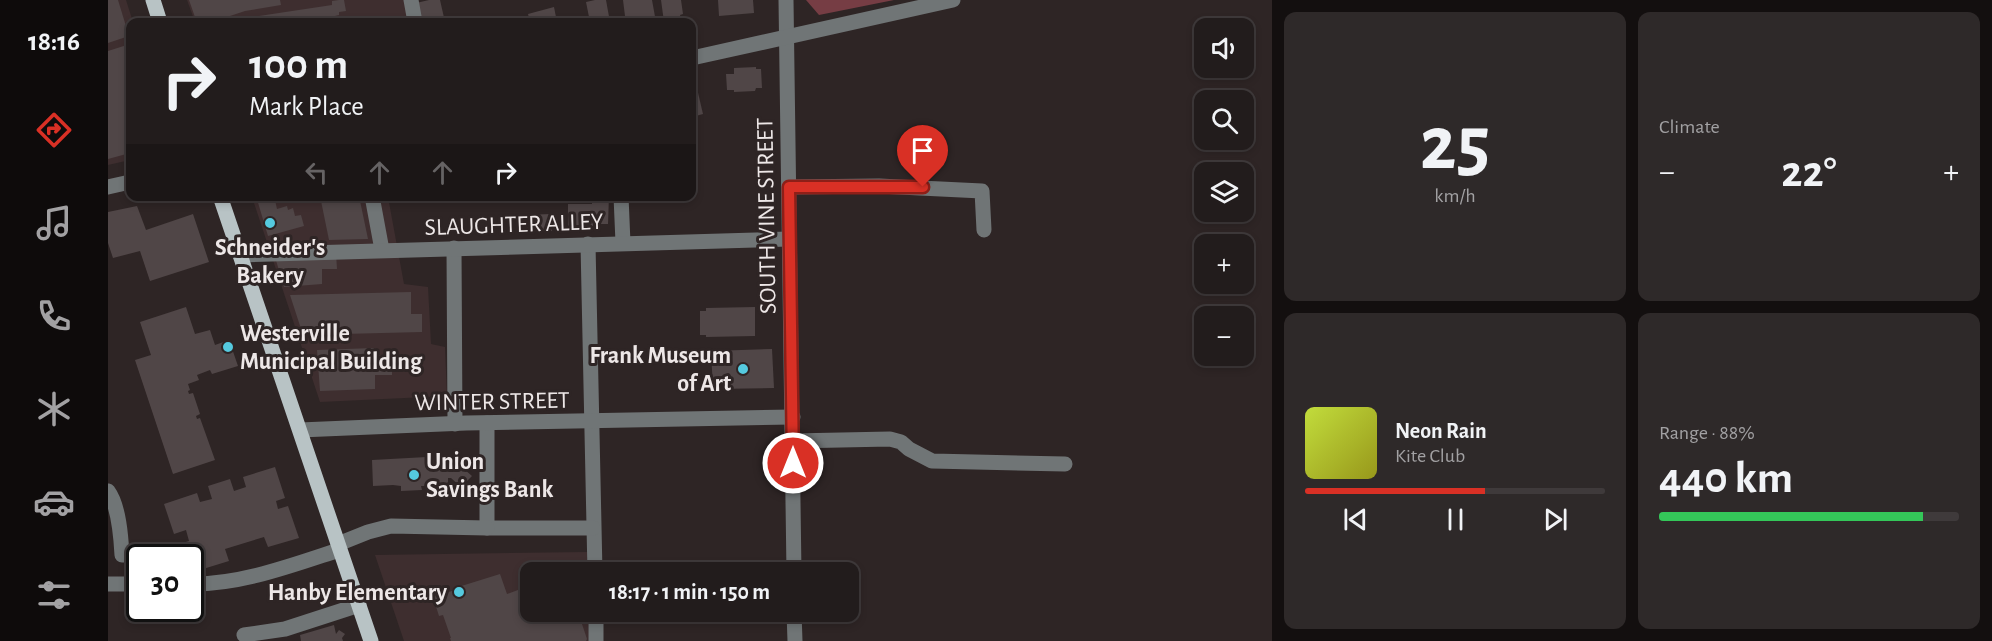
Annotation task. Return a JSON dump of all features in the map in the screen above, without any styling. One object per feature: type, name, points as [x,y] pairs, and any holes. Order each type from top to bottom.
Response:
[{"type":"main road","points":[[153,0],[159,18]]},
{"type":"main road","points":[[222,201],[371,641]]},
{"type":"street","points":[[411,0],[414,18]]},
{"type":"street","name":"SOUTH VINE STREET","points":[[786,0],[794,562]]},
{"type":"street","points":[[696,57],[953,0]]},
{"type":"street","points":[[108,187],[126,183]]},
{"type":"street","points":[[789,187],[879,186],[982,191],[984,230]]},
{"type":"street","points":[[373,201],[382,250]]},
{"type":"street","points":[[621,201],[622,243]]},
{"type":"street","name":"SLAUGHTER ALLEY","points":[[240,255],[789,239]]},
{"type":"street","points":[[588,244],[595,562]]},
{"type":"street","points":[[454,248],[455,424]]},
{"type":"street","name":"WINTER STREET","points":[[300,430],[487,423],[793,417]]},
{"type":"street","points":[[487,423],[487,528]]},
{"type":"street","points":[[792,441],[890,440],[901,442],[932,461],[1065,464]]},
{"type":"street","points":[[108,491],[112,496],[119,524],[122,555],[126,555]]},
{"type":"street","points":[[204,583],[273,572],[339,547],[368,532],[391,526],[593,528]]},
{"type":"street","points":[[108,584],[126,584]]},
{"type":"street","points":[[244,635],[285,629],[359,605]]},
{"type":"street","points":[[596,622],[596,641]]},
{"type":"street","points":[[794,622],[795,641]]},
{"type":"shaded area","points":[[108,0],[126,0],[132,18],[126,18],[126,161],[108,165]]},
{"type":"shaded area","points":[[187,0],[408,0],[411,18],[194,18]]},
{"type":"shaded area","points":[[806,0],[894,0],[819,15]]},
{"type":"shaded area","points":[[253,201],[389,201],[404,284],[428,287],[431,344],[445,347],[447,396],[320,402]]},
{"type":"shaded area","name":"Hanby Elementary","points":[[587,552],[587,562],[520,562],[520,622],[588,622],[589,641],[404,641],[375,555]]},
{"type":"building","points":[[108,0],[118,0],[126,26],[126,37],[108,43]]},
{"type":"building","points":[[189,0],[280,0],[281,5],[245,11],[224,18],[195,18]]},
{"type":"building","points":[[344,0],[346,11],[339,12],[335,18],[246,18],[332,5],[332,1]]},
{"type":"building","points":[[440,0],[444,18],[419,18],[416,3]]},
{"type":"building","points":[[606,0],[609,18],[589,18],[586,2]]},
{"type":"building","points":[[623,0],[652,0],[655,18],[616,18],[625,16]]},
{"type":"building","points":[[661,0],[681,0],[683,14],[680,15],[681,18],[663,18]]},
{"type":"building","points":[[718,0],[753,0],[754,13],[719,16]]},
{"type":"building","points":[[554,7],[556,18],[529,18],[528,14]]},
{"type":"building","points":[[126,45],[126,154],[108,159],[108,51]]},
{"type":"building","points":[[756,67],[756,69],[761,69],[762,88],[756,88],[755,91],[727,90],[726,74],[734,74],[734,68]]},
{"type":"building","points":[[696,84],[703,114],[696,116]]},
{"type":"building","points":[[258,201],[275,201],[277,209],[287,206],[288,210],[293,208],[295,216],[301,215],[304,226],[268,236]]},
{"type":"building","points":[[321,201],[360,201],[368,239],[329,240]]},
{"type":"building","points":[[592,201],[609,201],[608,224],[600,224],[600,220],[593,220],[593,231],[568,232],[568,204],[592,204]]},
{"type":"building","points":[[137,206],[146,230],[193,214],[209,262],[150,281],[140,251],[113,258],[108,243],[108,212]]},
{"type":"building","points":[[551,214],[552,231],[525,232],[525,215]]},
{"type":"building","points":[[336,253],[337,269],[322,269],[322,284],[284,287],[275,257]]},
{"type":"building","points":[[411,292],[411,314],[422,314],[422,332],[303,335],[290,295]]},
{"type":"building","points":[[186,307],[195,334],[210,330],[215,345],[229,340],[238,366],[212,374],[210,370],[197,375],[199,380],[188,384],[189,394],[193,393],[200,414],[196,416],[197,419],[200,418],[215,460],[173,474],[135,360],[151,355],[140,322]]},
{"type":"building","points":[[755,307],[755,336],[706,337],[706,335],[700,335],[700,311],[706,311],[706,308]]},
{"type":"building","points":[[374,348],[374,355],[392,355],[392,375],[375,375],[375,389],[320,391],[317,350]]},
{"type":"building","name":"Frank Museum of Art","points":[[772,349],[774,388],[713,389],[711,351]]},
{"type":"building","points":[[447,457],[448,463],[457,463],[472,476],[461,487],[451,478],[448,478],[448,483],[421,486],[422,490],[401,491],[401,486],[373,486],[372,460]]},
{"type":"building","points":[[275,467],[285,498],[276,501],[278,509],[288,506],[299,538],[268,547],[264,537],[225,549],[229,561],[204,569],[204,544],[179,544],[189,541],[186,530],[174,534],[164,504],[197,493],[200,502],[212,499],[208,486],[230,479],[234,491],[246,487],[243,477]]},
{"type":"building","points":[[500,574],[507,594],[520,589],[520,622],[581,622],[587,639],[586,641],[451,641],[443,615],[439,616],[433,597],[455,590],[455,588]]},
{"type":"building","points":[[334,625],[336,634],[339,630],[345,634],[343,641],[301,641],[300,635]]},
{"type":"place","name":"Schneider's Bakery","points":[[270,223]]},
{"type":"place","name":"Westerville Municipal Building","points":[[228,347]]},
{"type":"place","name":"Frank Museum of Art","points":[[743,369]]},
{"type":"place","name":"Union Savings Bank","points":[[414,475]]},
{"type":"place","name":"Hanby Elementary","points":[[459,592]]},
{"type":"route","points":[[793,463],[789,187],[923,187]]}]
